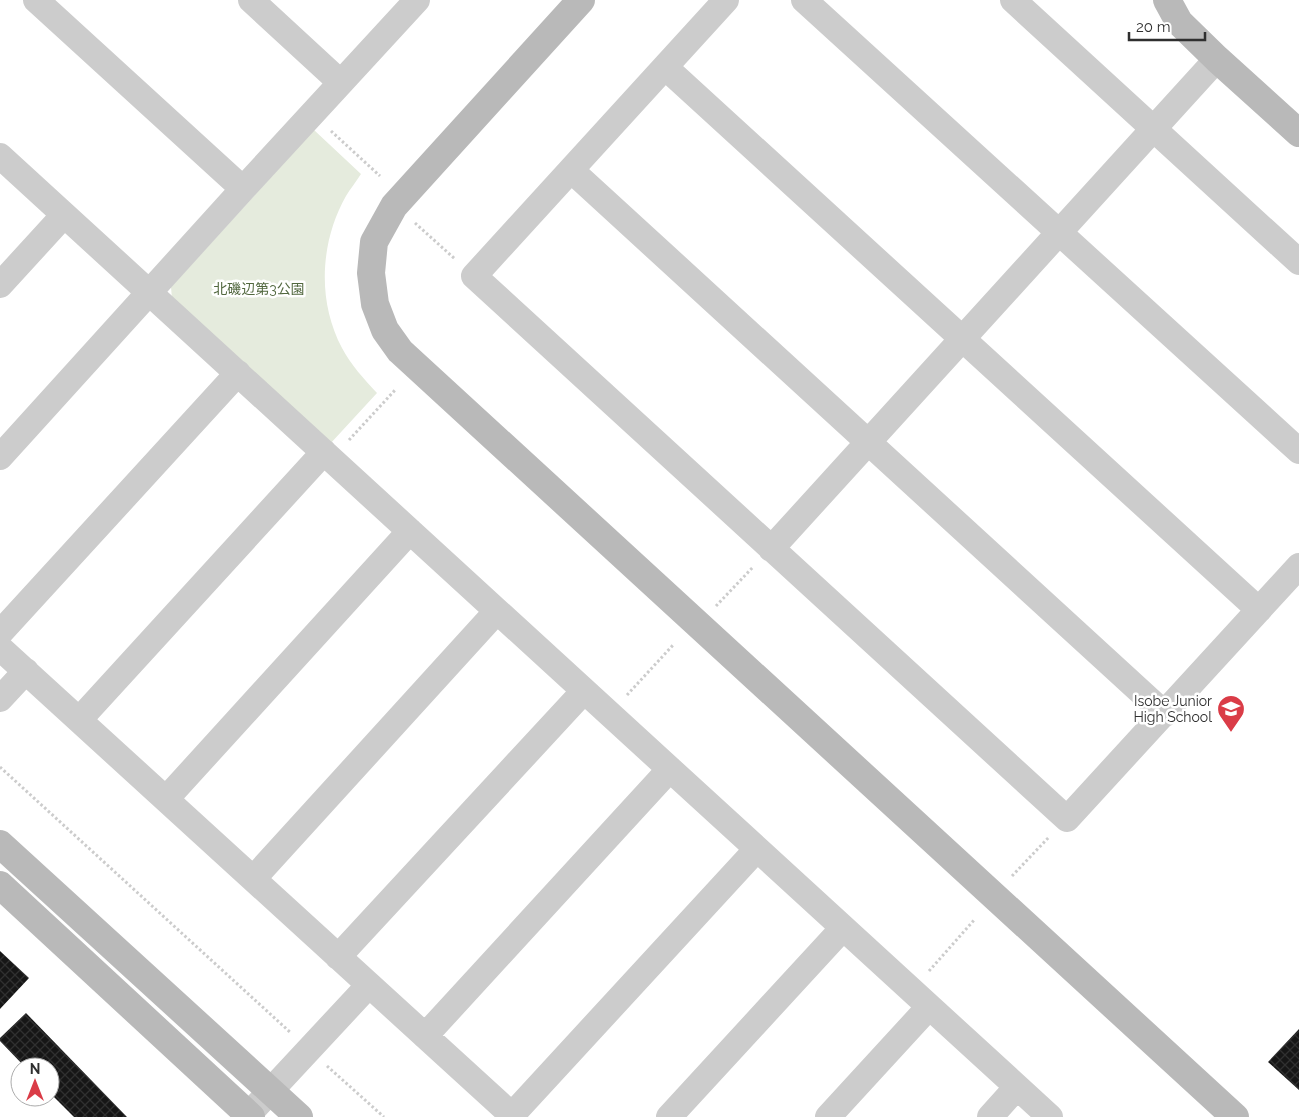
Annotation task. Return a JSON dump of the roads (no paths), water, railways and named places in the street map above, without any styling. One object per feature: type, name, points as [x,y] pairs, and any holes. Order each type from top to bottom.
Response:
[{"type":"street","points":[[36,0],[243,189]]},
{"type":"street","points":[[251,0],[340,82]]},
{"type":"street","points":[[0,457],[340,82],[417,0]]},
{"type":"street","points":[[581,0],[394,206],[374,242],[370,273],[375,304],[385,330],[400,351],[1235,1117]]},
{"type":"street","points":[[726,0],[474,276],[1067,819],[1299,566]]},
{"type":"street","points":[[804,0],[1299,450]]},
{"type":"street","points":[[1013,0],[1299,262]]},
{"type":"street","points":[[1166,0],[1179,22],[1299,133]]},
{"type":"street","points":[[771,549],[1218,59]]},
{"type":"street","points":[[665,67],[1258,610]]},
{"type":"street","points":[[0,156],[1050,1117]]},
{"type":"street","points":[[571,170],[1165,714]]},
{"type":"street","points":[[0,285],[64,215]]},
{"type":"street","points":[[0,633],[238,373]]},
{"type":"street","points":[[79,720],[328,456]]},
{"type":"street","points":[[166,799],[410,531]]},
{"type":"street","points":[[253,879],[497,611]]},
{"type":"street","points":[[0,648],[513,1116],[757,849]]},
{"type":"street","points":[[0,698],[26,671]]},
{"type":"street","points":[[338,957],[584,691]]},
{"type":"street","points":[[425,1036],[670,770]]},
{"type":"street","points":[[0,844],[300,1117]]},
{"type":"street","points":[[0,885],[250,1116],[369,985]]},
{"type":"street","points":[[669,1117],[843,928]]},
{"type":"street","points":[[828,1117],[920,999]]},
{"type":"street","points":[[990,1117],[1017,1087]]},
{"type":"place","name":"Isobe Junior High School","points":[[1231,733]]},
{"type":"park label","name":"北磯辺第3公園","points":[[259,289]]}]
